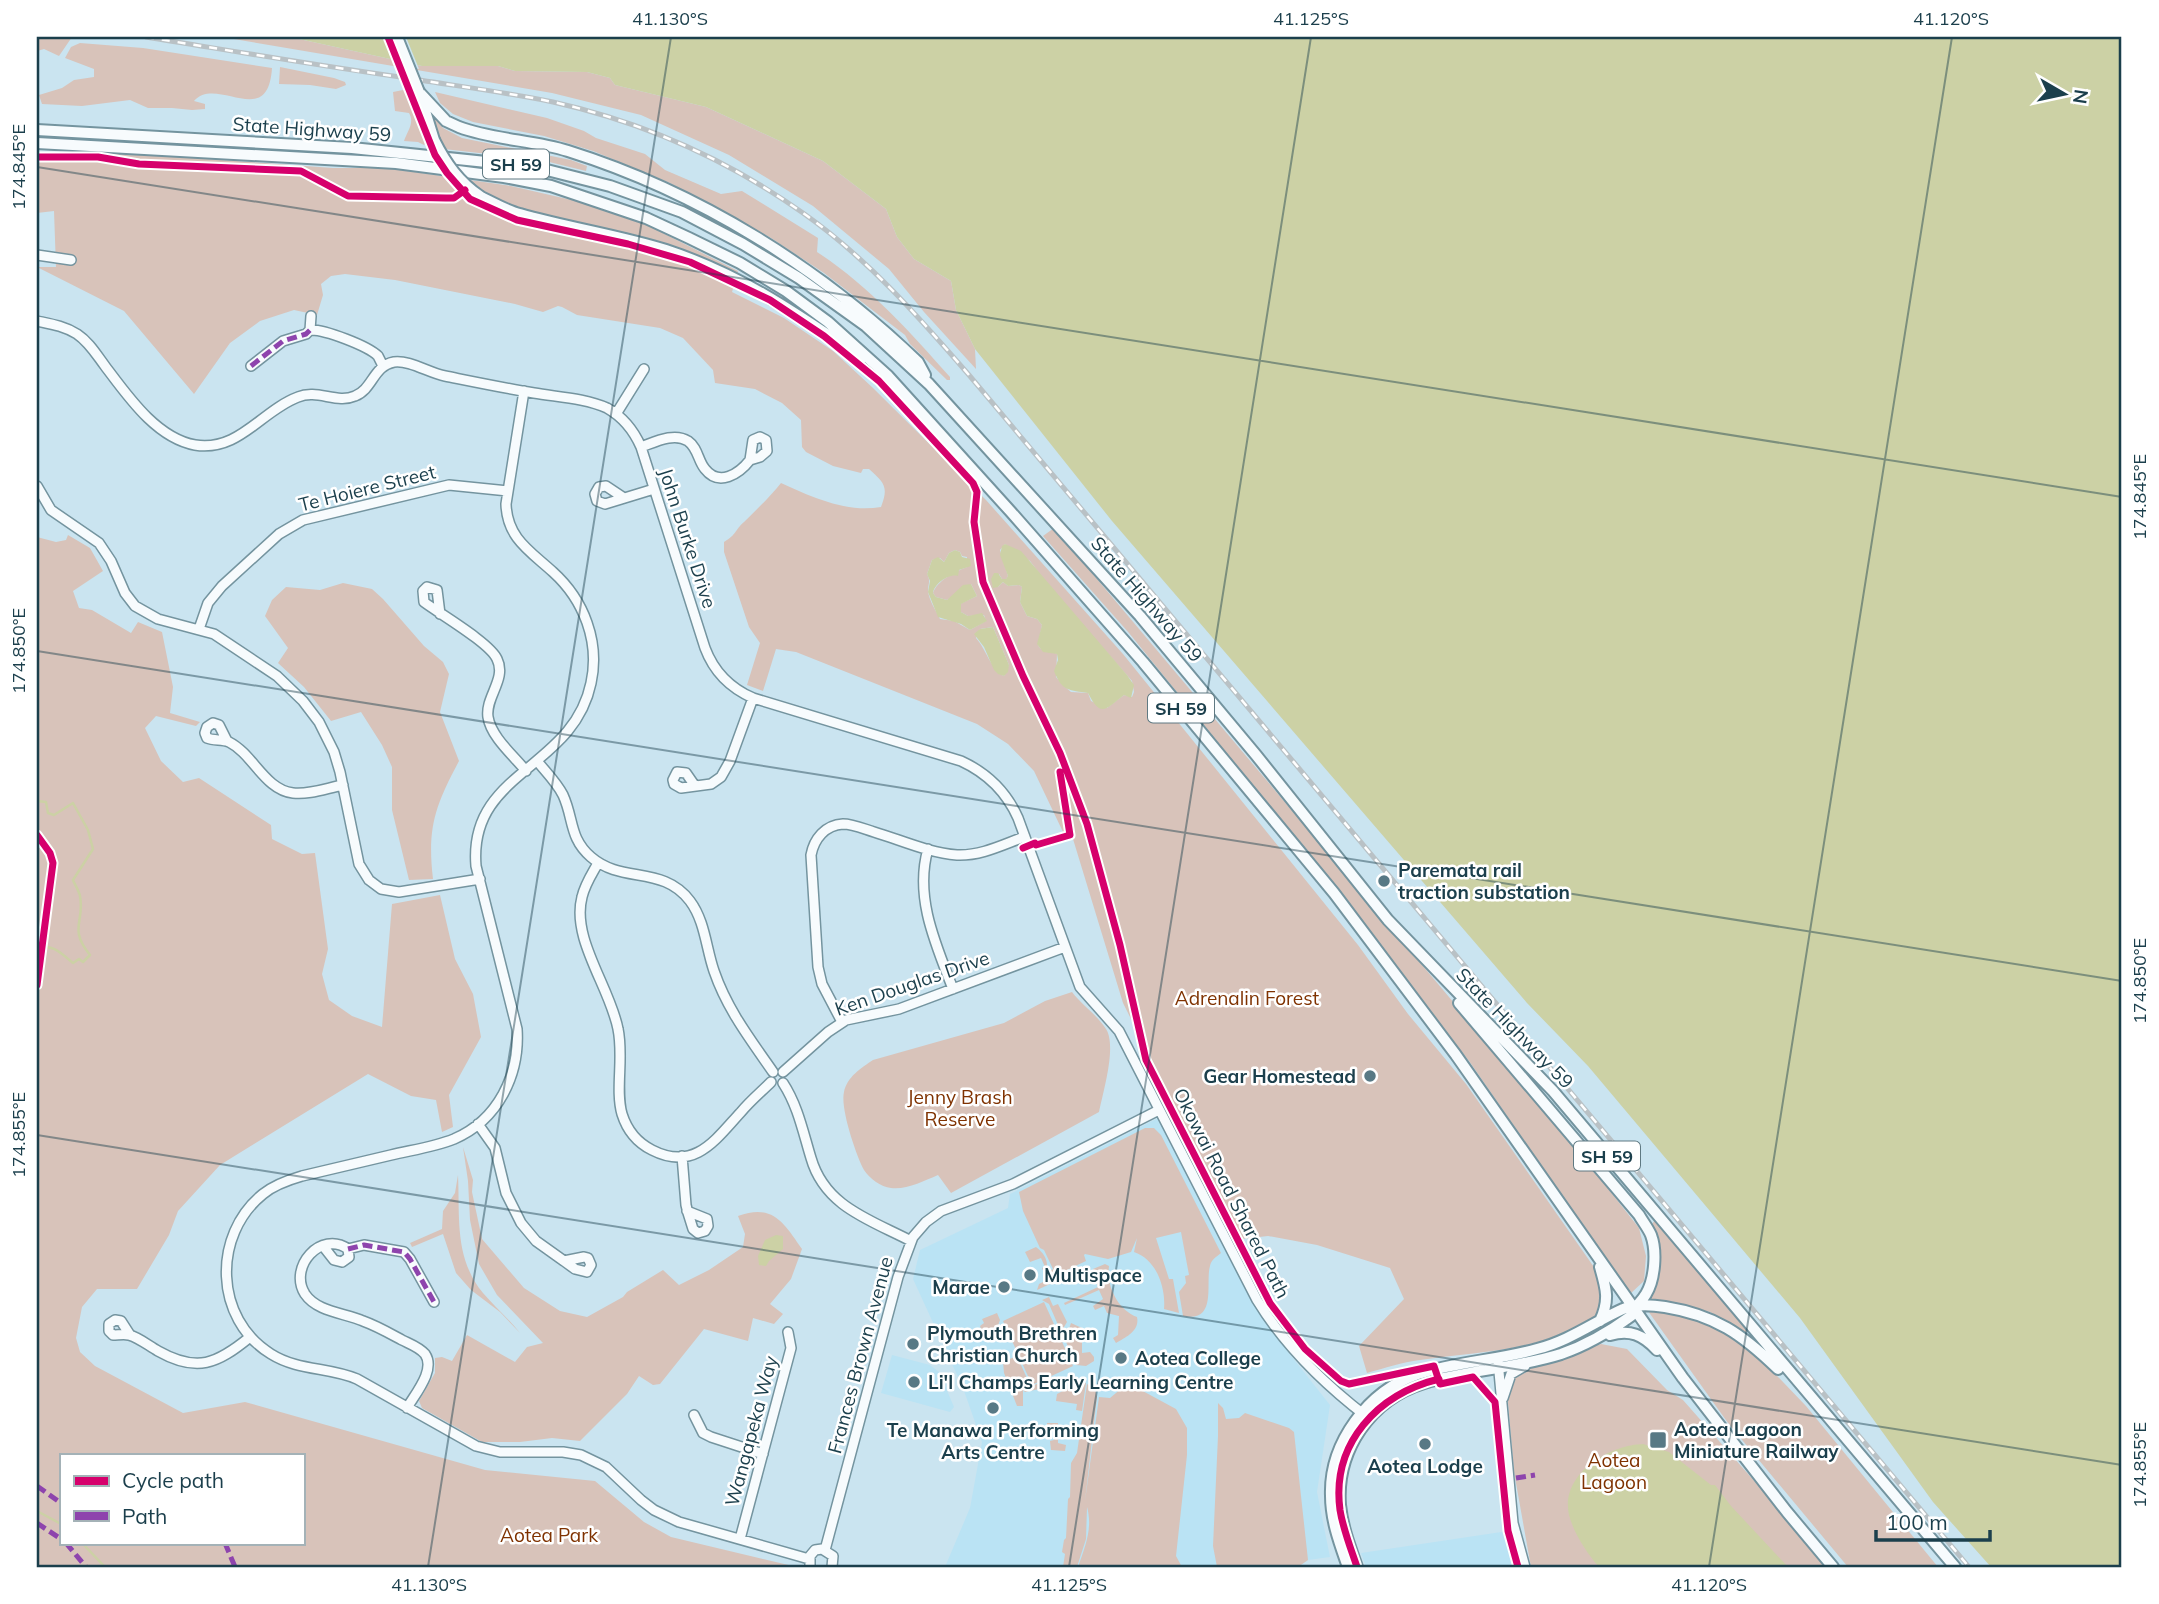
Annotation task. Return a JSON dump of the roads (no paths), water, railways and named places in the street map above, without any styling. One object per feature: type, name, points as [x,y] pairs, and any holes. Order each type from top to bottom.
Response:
[{"type":"main road","points":[[397,37],[419,92],[434,140],[449,168],[467,188],[518,214],[621,237],[666,250],[726,274],[779,302],[888,376]]},
{"type":"main road","points":[[419,92],[446,121],[459,127],[555,148],[612,166],[697,204],[739,227],[790,258],[851,302],[918,362],[929,384]]},
{"type":"main road","name":"State Highway 59","points":[[38,130],[405,153],[535,167],[610,186],[681,212],[743,244],[799,278],[866,326],[929,384],[1170,651],[1396,929],[1553,1091],[1955,1567]]},
{"type":"main road","name":"State Highway 59","points":[[38,143],[396,163],[504,177],[571,191],[646,218],[740,263],[786,291],[828,322],[888,376],[1143,662],[1334,893],[1456,1055],[1683,1378],[1833,1567]]},
{"type":"main road","points":[[1396,929],[1639,1216],[1651,1234],[1654,1261],[1648,1290],[1634,1307],[1632,1316],[1598,1339]]},
{"type":"main road","points":[[1598,1257],[1608,1296],[1600,1321]]},
{"type":"main road","points":[[1349,1567],[1332,1513],[1332,1480],[1339,1449],[1365,1416],[1395,1395],[1414,1386],[1558,1343],[1626,1307],[1649,1304],[1706,1316],[1729,1328],[1807,1394]]},
{"type":"main road","points":[[1498,1363],[1558,1355],[1621,1332],[1648,1340],[1683,1378]]},
{"type":"main road","points":[[1357,1567],[1340,1508],[1340,1479],[1347,1453],[1365,1416]]},
{"type":"street","points":[[37,255],[71,260]]},
{"type":"street","points":[[251,366],[283,341],[306,334],[310,330],[311,316]]},
{"type":"street","points":[[37,321],[59,326],[88,343],[123,390],[147,416],[176,439],[195,445],[219,444],[239,437],[286,403],[302,395],[346,398],[355,396],[367,388],[375,373],[393,362],[432,374],[591,403],[616,414],[644,369]]},
{"type":"street","points":[[310,330],[328,332],[369,351],[378,356],[383,366]]},
{"type":"street","points":[[524,391],[506,512],[511,530],[522,546],[571,591],[587,621],[594,649],[591,684],[580,715],[562,740],[499,794],[480,822],[475,851],[515,1016],[518,1041],[516,1061],[509,1083],[494,1108],[478,1125],[443,1143],[302,1176],[286,1181],[262,1195],[237,1225],[227,1256],[226,1275],[231,1303],[250,1337],[283,1361],[350,1376],[466,1441],[486,1449],[516,1453],[563,1452],[590,1458],[606,1467],[641,1500],[664,1515],[690,1526],[740,1539],[810,1563],[815,1550],[825,1549],[833,1556],[836,1567]]},
{"type":"street","name":"John Burke Drive","points":[[616,414],[628,425],[641,447],[707,656],[727,682],[753,698],[970,765],[990,779],[1004,794],[1015,812],[1080,986],[1119,1031],[1240,1269],[1272,1325],[1295,1353],[1365,1416]]},
{"type":"street","points":[[641,447],[671,438],[689,442],[696,449],[703,468],[711,475],[721,478],[735,476],[750,460]]},
{"type":"street","name":"Te Hoiere Street","points":[[199,629],[208,603],[222,586],[279,534],[303,520],[449,485],[508,491]]},
{"type":"street","points":[[37,486],[51,510],[99,543],[111,561],[125,593],[135,606],[158,619],[215,634],[287,684],[303,701],[330,742],[343,785],[357,858],[364,875],[381,889],[393,892],[480,879]]},
{"type":"street","points":[[624,498],[654,489]]},
{"type":"street","points":[[440,614],[495,655],[500,673],[489,705],[490,723],[496,735],[526,771]]},
{"type":"street","points":[[695,786],[717,781],[726,771],[753,698]]},
{"type":"street","points":[[227,741],[284,791],[297,794],[343,785]]},
{"type":"street","points":[[537,761],[562,794],[578,841],[598,863],[620,872],[658,878],[684,894],[697,912],[714,971],[725,997],[749,1041],[776,1075],[785,1077],[783,1083],[796,1108],[816,1172],[828,1191],[848,1209],[911,1241]]},
{"type":"street","points":[[842,1022],[822,984],[818,967],[811,860],[813,846],[824,831],[845,824],[928,849],[970,855],[1024,837]]},
{"type":"street","points":[[928,849],[925,864],[928,919],[953,989]]},
{"type":"street","points":[[598,863],[584,888],[580,916],[584,936],[619,1031],[622,1114],[629,1130],[642,1144],[657,1153],[682,1156],[687,1211]]},
{"type":"street","name":"Ken Douglas Drive","points":[[682,1156],[712,1145],[776,1075],[842,1022],[898,1009],[1065,947]]},
{"type":"street","name":"Frances Brown Avenue","points":[[825,1549],[898,1277],[911,1241],[926,1222],[941,1211],[1013,1184],[1159,1110]]},
{"type":"street","points":[[478,1125],[495,1147],[506,1193],[521,1223],[536,1241],[564,1261]]},
{"type":"street","points":[[407,1408],[428,1371],[427,1359],[417,1348],[373,1325],[321,1307],[310,1300],[302,1288],[301,1270],[310,1253],[323,1246],[339,1245],[348,1250],[364,1245],[404,1252],[434,1302]]},
{"type":"street","points":[[323,1246],[330,1257],[337,1261],[346,1260],[349,1257],[348,1250]]},
{"type":"street","name":"Wangapeka Way","points":[[740,1539],[791,1348],[788,1332]]},
{"type":"street","points":[[130,1335],[175,1360],[196,1364],[209,1363],[224,1357],[250,1337]]},
{"type":"street","points":[[1502,1407],[1503,1395],[1511,1374],[1518,1368],[1558,1355]]},
{"type":"street","points":[[1498,1363],[1513,1523],[1525,1567]]},
{"type":"street","points":[[694,1415],[703,1433],[763,1454]]},
{"type":"waterway","points":[[37,801],[46,802],[48,813],[54,815],[73,803],[88,830],[93,849],[73,880],[81,905],[78,931],[83,946],[90,955],[83,962],[79,959],[73,963],[57,950],[37,946]]},
{"type":"waterway","points":[[37,1511],[60,1523]]},
{"type":"waterway","points":[[83,1544],[105,1567]]},
{"type":"railway","points":[[146,37],[499,92],[587,110],[652,132],[715,160],[803,213],[849,249],[911,310],[969,375],[1969,1567]]},
{"type":"place","name":"Paremata rail traction substation","points":[[1384,881]]},
{"type":"place","name":"Gear Homestead","points":[[1370,1076]]},
{"type":"place","name":"Multispace","points":[[1030,1275]]},
{"type":"place","name":"Marae","points":[[1004,1287]]},
{"type":"place","name":"Plymouth Brethren Christian Church","points":[[913,1344]]},
{"type":"place","name":"Aotea College","points":[[1121,1358]]},
{"type":"place","name":"Li'l Champs Early Learning Centre","points":[[914,1382]]},
{"type":"place","name":"Te Manawa Performing Arts Centre","points":[[993,1408]]},
{"type":"place","name":"Aotea Lagoon Miniature Railway","points":[[1658,1440]]},
{"type":"place","name":"Aotea Lodge","points":[[1425,1444]]},
{"type":"park label","name":"Adrenalin Forest","points":[[1247,998]]},
{"type":"park label","name":"Jenny Brash Reserve","points":[[960,1108]]},
{"type":"park label","name":"Aotea Lagoon","points":[[1614,1471]]},
{"type":"park label","name":"Aotea Park","points":[[549,1535]]}]
